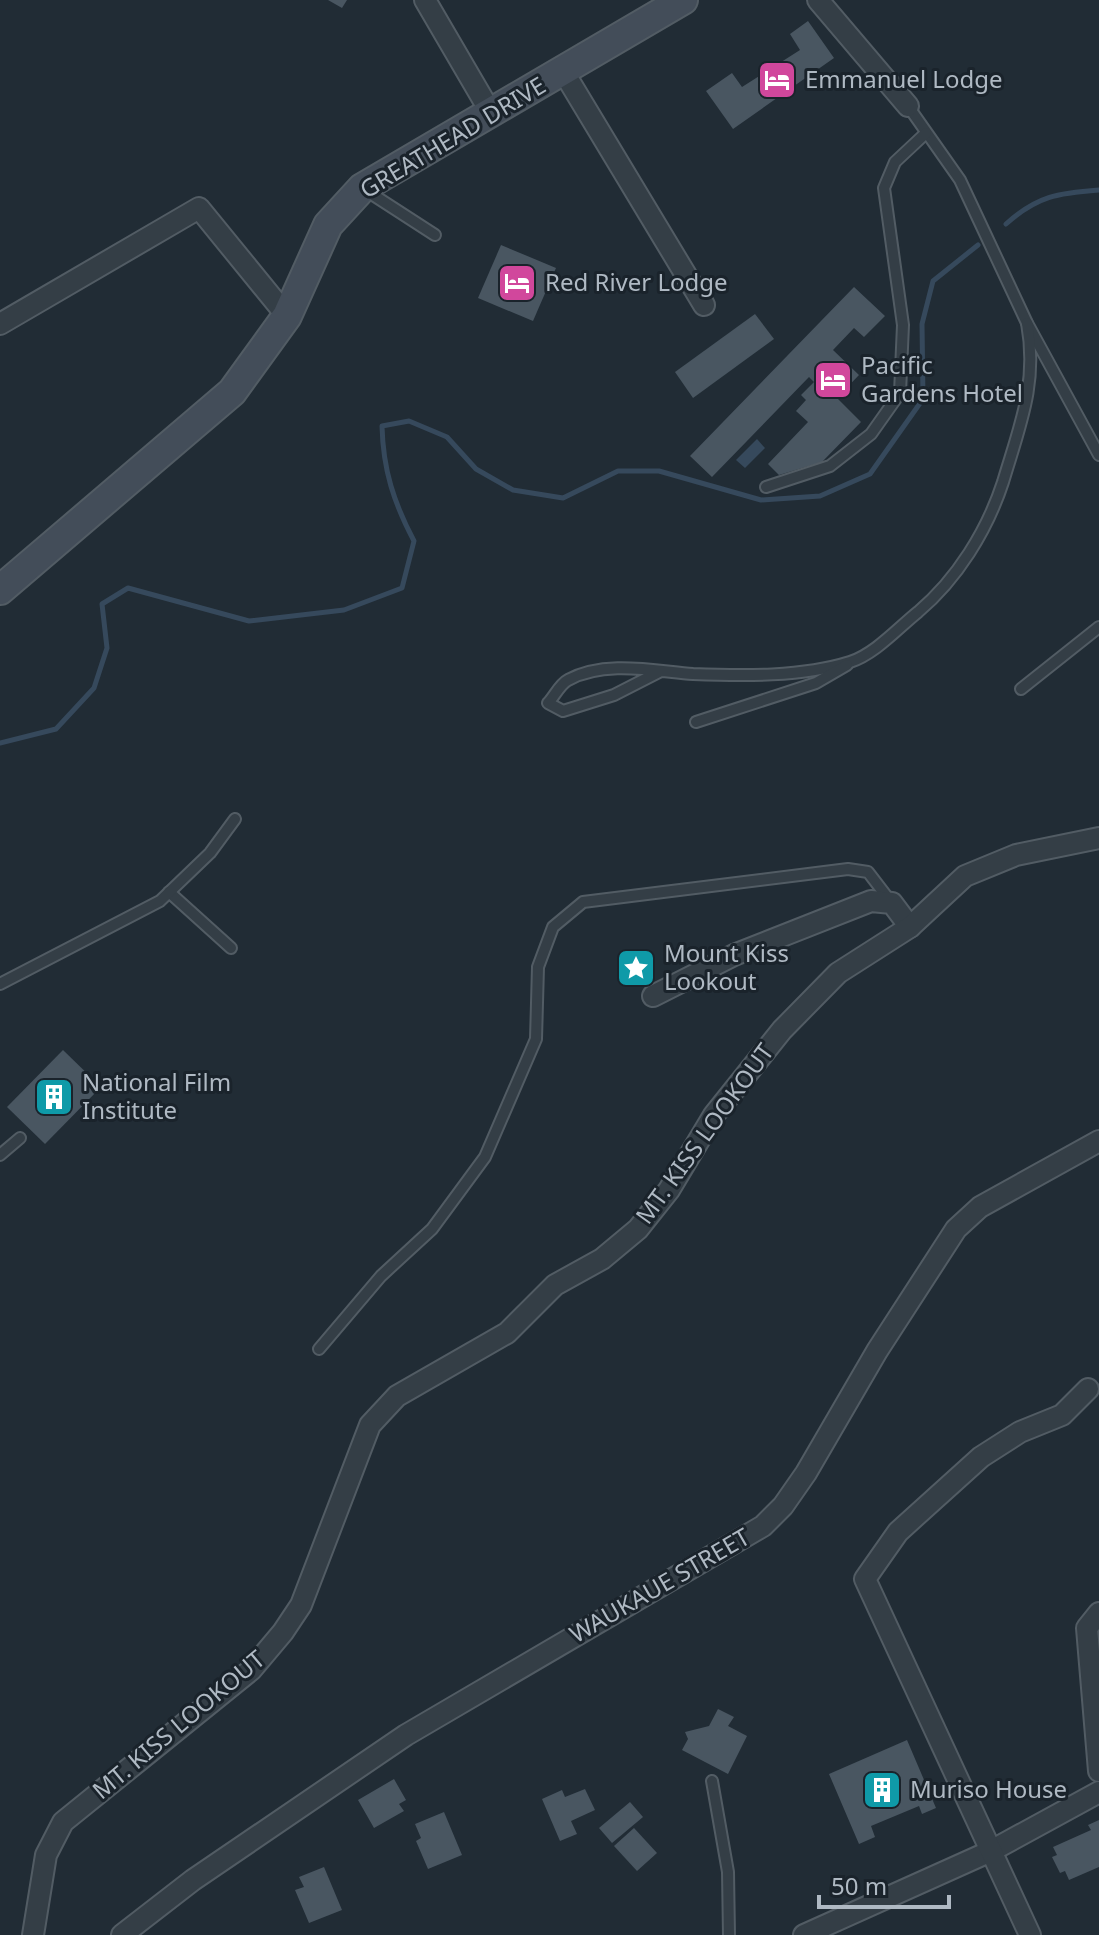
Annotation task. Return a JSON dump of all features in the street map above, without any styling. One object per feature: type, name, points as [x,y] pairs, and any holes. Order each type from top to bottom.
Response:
[{"type":"street","points":[[425,0],[491,113]]},
{"type":"street","name":"GREATHEAD DRIVE","points":[[0,590],[232,392],[287,316],[328,225],[362,188],[683,0]]},
{"type":"street","points":[[818,0],[908,106]]},
{"type":"street","points":[[563,71],[704,305]]},
{"type":"street","points":[[0,324],[199,208],[287,316]]},
{"type":"street","name":"MT. KISS LOOKOUT","points":[[33,1935],[46,1855],[63,1822],[251,1670],[283,1632],[301,1605],[370,1425],[397,1396],[507,1333],[555,1285],[602,1259],[638,1229],[669,1190],[714,1115],[782,1030],[838,973],[910,927],[965,876],[1016,855],[1099,838]]},
{"type":"street","points":[[653,996],[734,955],[871,901],[892,903],[910,927]]},
{"type":"street","name":"WAUKAUE STREET","points":[[122,1935],[193,1880],[406,1735],[763,1526],[783,1506],[806,1473],[877,1351],[956,1229],[980,1207],[1099,1141]]},
{"type":"street","points":[[1030,1935],[865,1579],[898,1532],[981,1457],[1020,1432],[1062,1415],[1088,1389]]},
{"type":"street","points":[[1099,1613],[1087,1628],[1099,1771]]},
{"type":"street","points":[[804,1935],[991,1851],[1099,1792]]},
{"type":"lane","points":[[908,106],[960,180],[1027,323],[1099,455]]},
{"type":"lane","points":[[766,487],[830,466],[871,434],[900,393],[903,325],[884,188],[895,162],[926,133]]},
{"type":"lane","points":[[362,188],[435,235]]},
{"type":"lane","points":[[696,722],[816,683],[883,642],[944,589],[993,513],[1026,408],[1033,357],[1027,323]]},
{"type":"lane","points":[[1021,689],[1099,627]]},
{"type":"lane","points":[[661,671],[614,695],[563,711],[548,703],[567,681],[621,667],[661,671],[787,673],[852,662]]},
{"type":"lane","points":[[0,984],[160,901],[210,853],[235,819]]},
{"type":"lane","points":[[319,1349],[381,1276],[432,1229],[485,1157],[536,1039],[538,967],[553,927],[583,902],[848,869],[868,872],[892,903]]},
{"type":"lane","points":[[169,892],[231,948]]},
{"type":"lane","points":[[0,1155],[20,1138]]},
{"type":"lane","points":[[712,1781],[728,1872],[729,1935]]},
{"type":"water","points":[[757,439],[765,448],[745,468],[736,460]]},
{"type":"building","points":[[328,0],[347,0],[342,8]]},
{"type":"building","name":"Emmanuel Lodge","points":[[808,21],[834,58],[733,129],[706,91],[732,73],[742,87],[800,50],[790,34]]},
{"type":"building","name":"Red River Lodge","points":[[501,245],[556,268],[533,321],[478,298]]},
{"type":"building","name":"Pacific Gardens Hotel","points":[[854,287],[885,316],[864,337],[854,328],[833,350],[859,375],[837,398],[861,422],[822,462],[779,475],[768,464],[808,422],[796,411],[806,400],[801,395],[814,382],[809,377],[712,477],[690,456]]},
{"type":"building","points":[[755,314],[774,339],[693,398],[675,372]]},
{"type":"building","name":"National Film Institute","points":[[63,1050],[101,1087],[45,1144],[7,1107]]},
{"type":"building","points":[[718,1709],[734,1717],[728,1726],[747,1736],[728,1774],[682,1750],[688,1739],[685,1732],[709,1726]]},
{"type":"building","name":"Muriso House","points":[[907,1740],[936,1808],[922,1814],[919,1806],[871,1826],[875,1837],[859,1844],[829,1774]]},
{"type":"building","points":[[394,1779],[406,1800],[399,1804],[404,1811],[374,1828],[358,1800]]},
{"type":"building","points":[[585,1789],[595,1810],[571,1821],[577,1834],[560,1841],[542,1799],[562,1790],[565,1797]]},
{"type":"building","points":[[630,1802],[643,1817],[612,1843],[599,1828]]},
{"type":"building","points":[[444,1812],[462,1855],[428,1869],[416,1841],[421,1838],[415,1824]]},
{"type":"building","points":[[1099,1820],[1099,1867],[1069,1880],[1065,1871],[1060,1873],[1052,1857],[1057,1855],[1053,1847],[1091,1830],[1088,1825]]},
{"type":"building","points":[[634,1828],[657,1853],[637,1871],[614,1846]]},
{"type":"building","points":[[324,1867],[342,1910],[309,1923],[295,1890],[304,1887],[299,1877]]},
{"type":"waterway","points":[[1006,224],[1038,202],[1099,190]]},
{"type":"waterway","points":[[0,743],[56,729],[94,688],[107,648],[102,604],[128,588],[249,621],[344,610],[402,588],[414,541],[391,486],[382,426],[409,421],[447,437],[476,469],[513,490],[563,498],[618,471],[659,471],[761,500],[820,496],[870,474],[923,399],[922,324],[933,281],[978,245]]},
{"type":"place","name":"Emmanuel Lodge","points":[[777,80]]},
{"type":"place","name":"Red River Lodge","points":[[517,283]]},
{"type":"place","name":"Pacific Gardens Hotel","points":[[833,380]]},
{"type":"place","name":"Mount Kiss Lookout","points":[[636,968]]},
{"type":"place","name":"National Film Institute","points":[[54,1097]]},
{"type":"place","name":"Muriso House","points":[[882,1790]]}]
